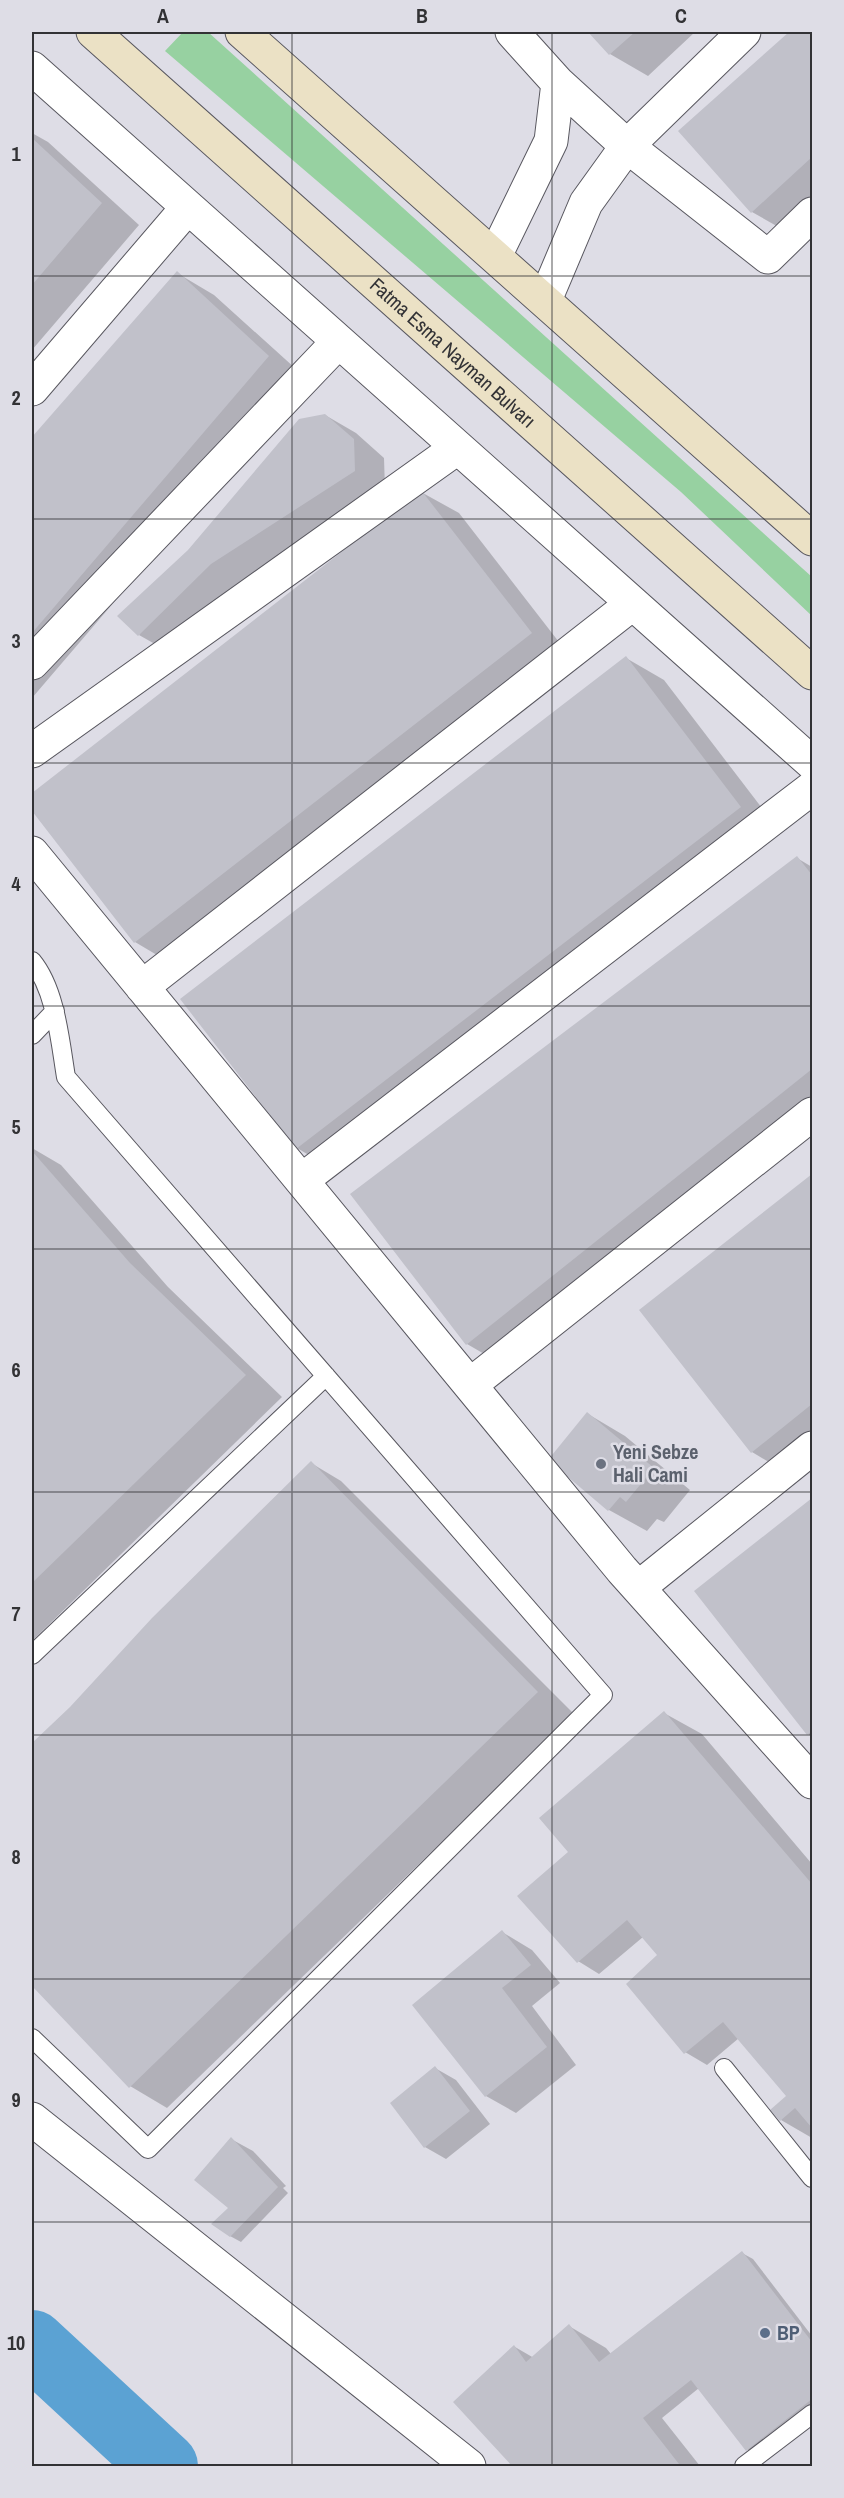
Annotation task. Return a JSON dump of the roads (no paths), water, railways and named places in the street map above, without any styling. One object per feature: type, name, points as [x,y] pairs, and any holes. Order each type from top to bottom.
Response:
[{"type":"main road","name":"Fatma Esma Nayman Bulvarı","points":[[93,32],[813,673]]},
{"type":"main road","points":[[107,32],[124,32]]},
{"type":"main road","points":[[242,32],[813,539]]},
{"type":"street","points":[[512,32],[558,83],[627,146],[768,257],[813,214]]},
{"type":"street","points":[[545,300],[586,203],[627,146],[744,32]]},
{"type":"street","points":[[32,68],[813,763]]},
{"type":"street","points":[[495,256],[552,141],[558,83]]},
{"type":"street","points":[[32,389],[188,207]]},
{"type":"street","points":[[32,663],[338,342]]},
{"type":"street","points":[[32,751],[457,448]]},
{"type":"street","points":[[142,987],[632,604]]},
{"type":"street","points":[[302,1180],[813,788]]},
{"type":"street","points":[[32,853],[638,1588],[813,1782]]},
{"type":"street","points":[[470,1385],[813,1114]]},
{"type":"street","points":[[638,1588],[813,1448]]},
{"type":"street","points":[[32,2119],[470,2466]]},
{"type":"lane","points":[[32,961],[38,969],[55,1011],[66,1077],[603,1695],[148,2149],[32,2038]]},
{"type":"lane","points":[[32,1035],[55,1011]]},
{"type":"lane","points":[[32,1655],[326,1376]]},
{"type":"lane","points":[[724,2068],[813,2178]]},
{"type":"lane","points":[[744,2466],[813,2414]]},
{"type":"waterway","points":[[32,2344],[164,2466]]},
{"type":"place","name":"Yeni Sebze Hali Cami","points":[[601,1464]]},
{"type":"place","name":"BP","points":[[765,2333]]}]
